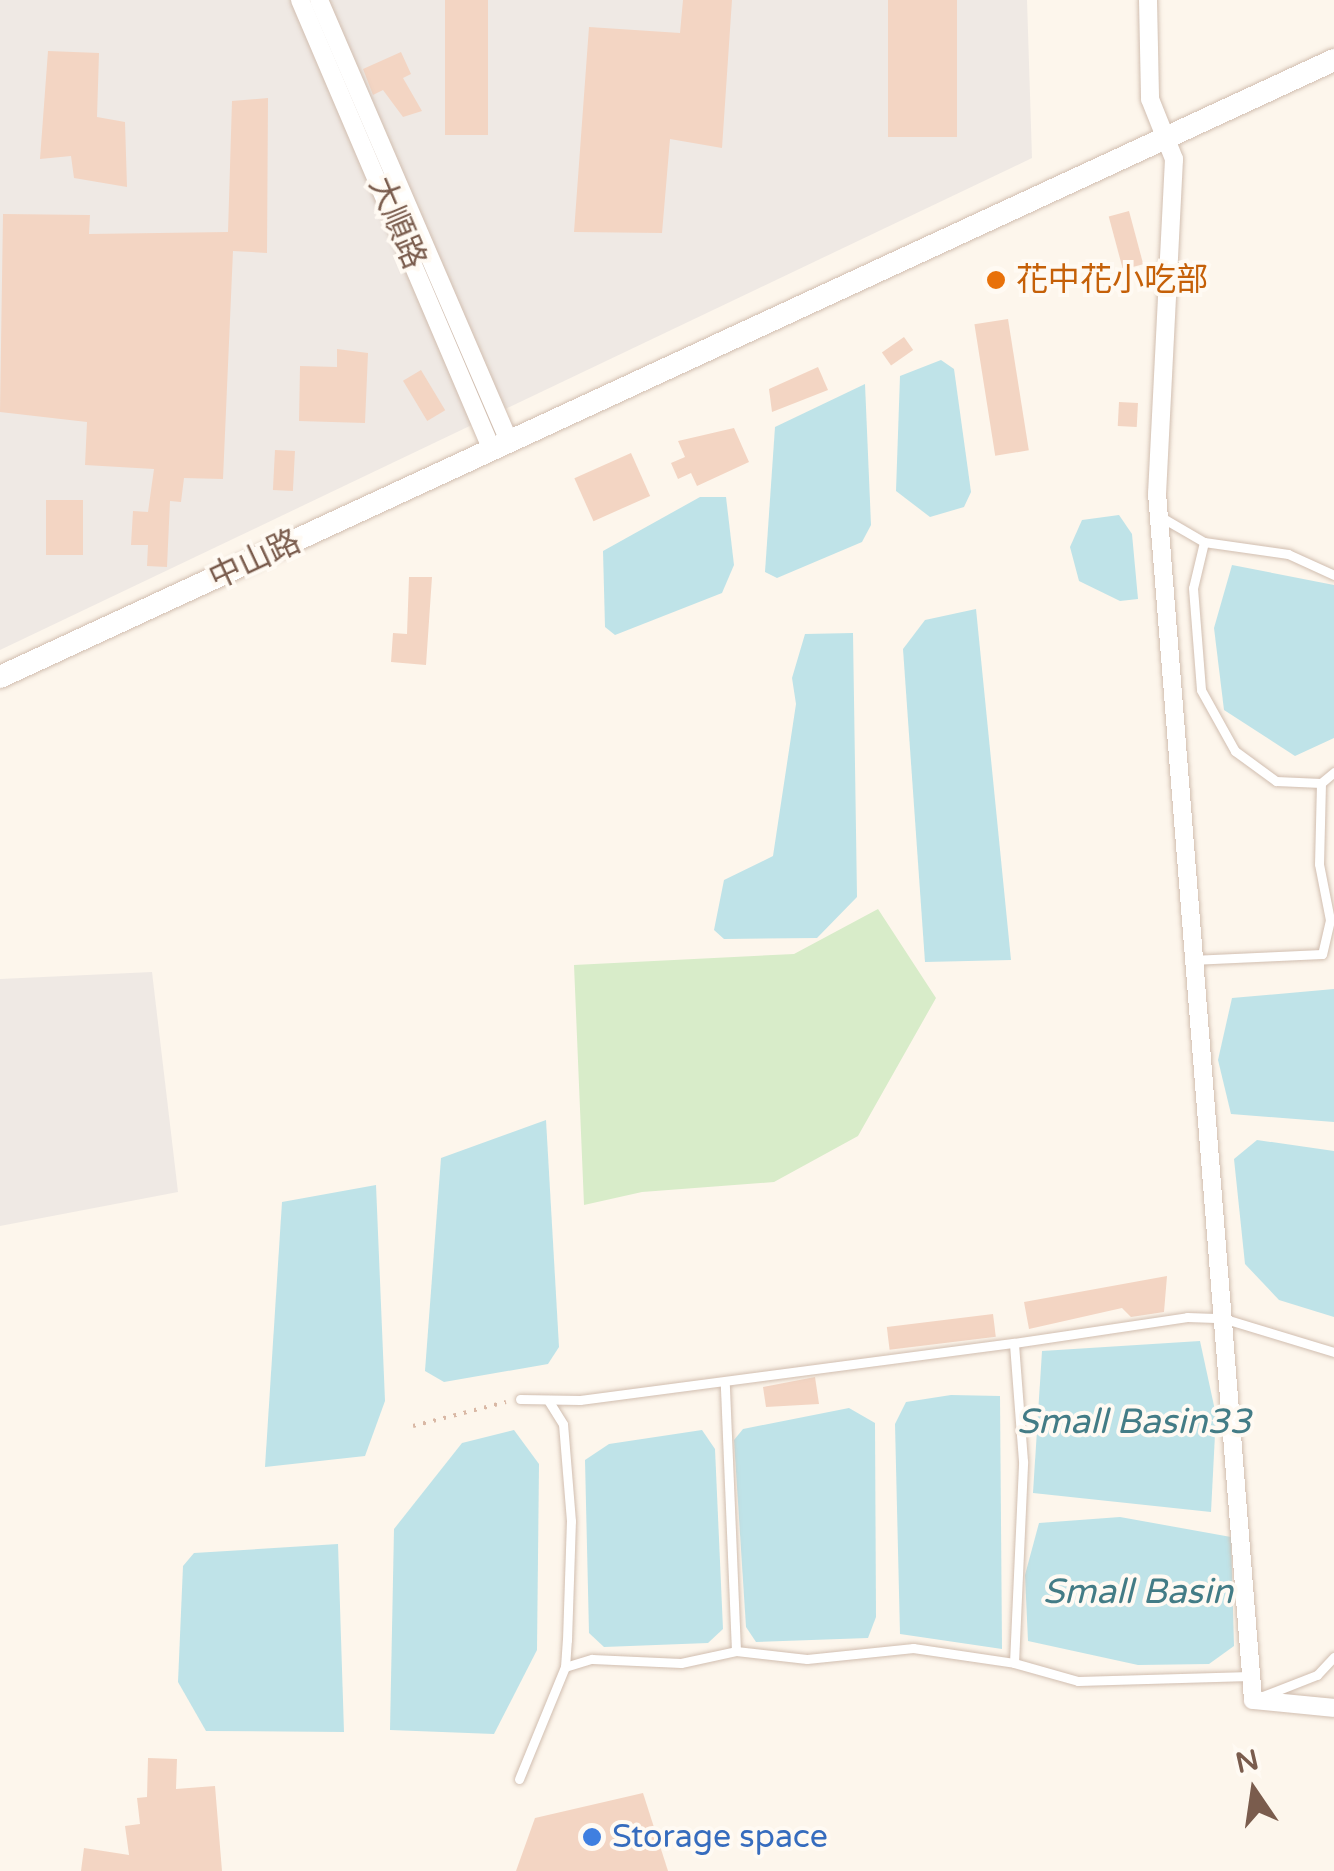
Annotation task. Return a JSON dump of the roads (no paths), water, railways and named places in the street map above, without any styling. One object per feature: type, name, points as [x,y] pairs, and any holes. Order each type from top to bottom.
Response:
[{"type":"main road","name":"中山路","points":[[0,677],[1334,60]]},
{"type":"street","name":"大順路","points":[[300,0],[500,443]]},
{"type":"street","name":"大順路","points":[[320,0],[500,443]]},
{"type":"street","points":[[1148,0],[1150,99],[1174,159],[1159,516],[1192,960],[1214,1144],[1222,1318],[1252,1700],[1334,1708]]},
{"type":"lane","points":[[1159,516],[1204,542],[1288,554],[1334,575]]},
{"type":"lane","points":[[1204,542],[1193,588],[1200,690],[1235,750],[1276,781],[1321,783],[1334,772]]},
{"type":"lane","points":[[1321,783],[1319,864],[1330,920],[1322,954]]},
{"type":"lane","points":[[1192,960],[1334,955]]},
{"type":"lane","points":[[520,1399],[548,1400],[725,1383],[1014,1343],[1117,1324],[1222,1318],[1334,1352]]},
{"type":"lane","points":[[1014,1343],[1023,1461],[1014,1663]]},
{"type":"lane","points":[[725,1383],[736,1651]]},
{"type":"lane","points":[[519,1779],[564,1667],[571,1521],[563,1424],[548,1400]]},
{"type":"lane","points":[[564,1667],[592,1659],[682,1662],[736,1651],[806,1660],[913,1648],[1014,1663],[1078,1681],[1252,1676]]},
{"type":"lane","points":[[1252,1700],[1317,1675],[1334,1657]]},
{"type":"water","points":[[941,360],[954,369],[971,492],[964,507],[930,517],[896,491],[900,376]]},
{"type":"water","points":[[865,384],[871,525],[862,542],[777,578],[765,572],[775,427]]},
{"type":"water","points":[[700,497],[726,497],[734,565],[722,593],[615,635],[605,627],[603,551]]},
{"type":"water","points":[[1119,515],[1132,534],[1138,599],[1120,601],[1079,581],[1070,547],[1082,520]]},
{"type":"water","points":[[1232,565],[1334,585],[1334,738],[1295,756],[1224,710],[1214,628]]},
{"type":"water","points":[[976,609],[1011,960],[925,962],[903,649],[925,620]]},
{"type":"water","points":[[853,633],[857,897],[817,938],[724,939],[714,930],[724,880],[773,856],[796,704],[792,678],[805,634]]},
{"type":"water","points":[[1334,989],[1334,1122],[1231,1114],[1218,1060],[1232,998]]},
{"type":"water","points":[[546,1120],[559,1347],[548,1364],[444,1382],[425,1371],[441,1158]]},
{"type":"water","points":[[1257,1140],[1334,1151],[1334,1317],[1279,1300],[1245,1264],[1234,1159]]},
{"type":"water","points":[[376,1185],[385,1401],[365,1456],[265,1467],[282,1202]]},
{"type":"water","name":"Small Basin33","points":[[1200,1341],[1216,1415],[1211,1512],[1033,1493],[1042,1351]]},
{"type":"water","name":"Small Basin","points":[[951,1395],[1000,1396],[1002,1649],[900,1634],[895,1424],[906,1402]]},
{"type":"water","points":[[849,1408],[875,1423],[876,1617],[868,1638],[756,1642],[746,1627],[734,1440],[743,1429]]},
{"type":"water","points":[[514,1430],[539,1464],[537,1650],[494,1734],[390,1730],[394,1529],[462,1443]]},
{"type":"water","points":[[702,1430],[715,1449],[723,1629],[708,1643],[604,1647],[589,1633],[585,1460],[609,1444]]},
{"type":"water","name":"Small Basin","points":[[1120,1517],[1231,1537],[1234,1646],[1209,1664],[1138,1665],[1028,1641],[1025,1575],[1039,1523]]},
{"type":"water","points":[[338,1544],[344,1732],[206,1731],[178,1682],[183,1566],[194,1553]]},
{"type":"place","name":"花中花小吃部","points":[[996,280]]},
{"type":"place","name":"Storage space","points":[[592,1837]]}]
